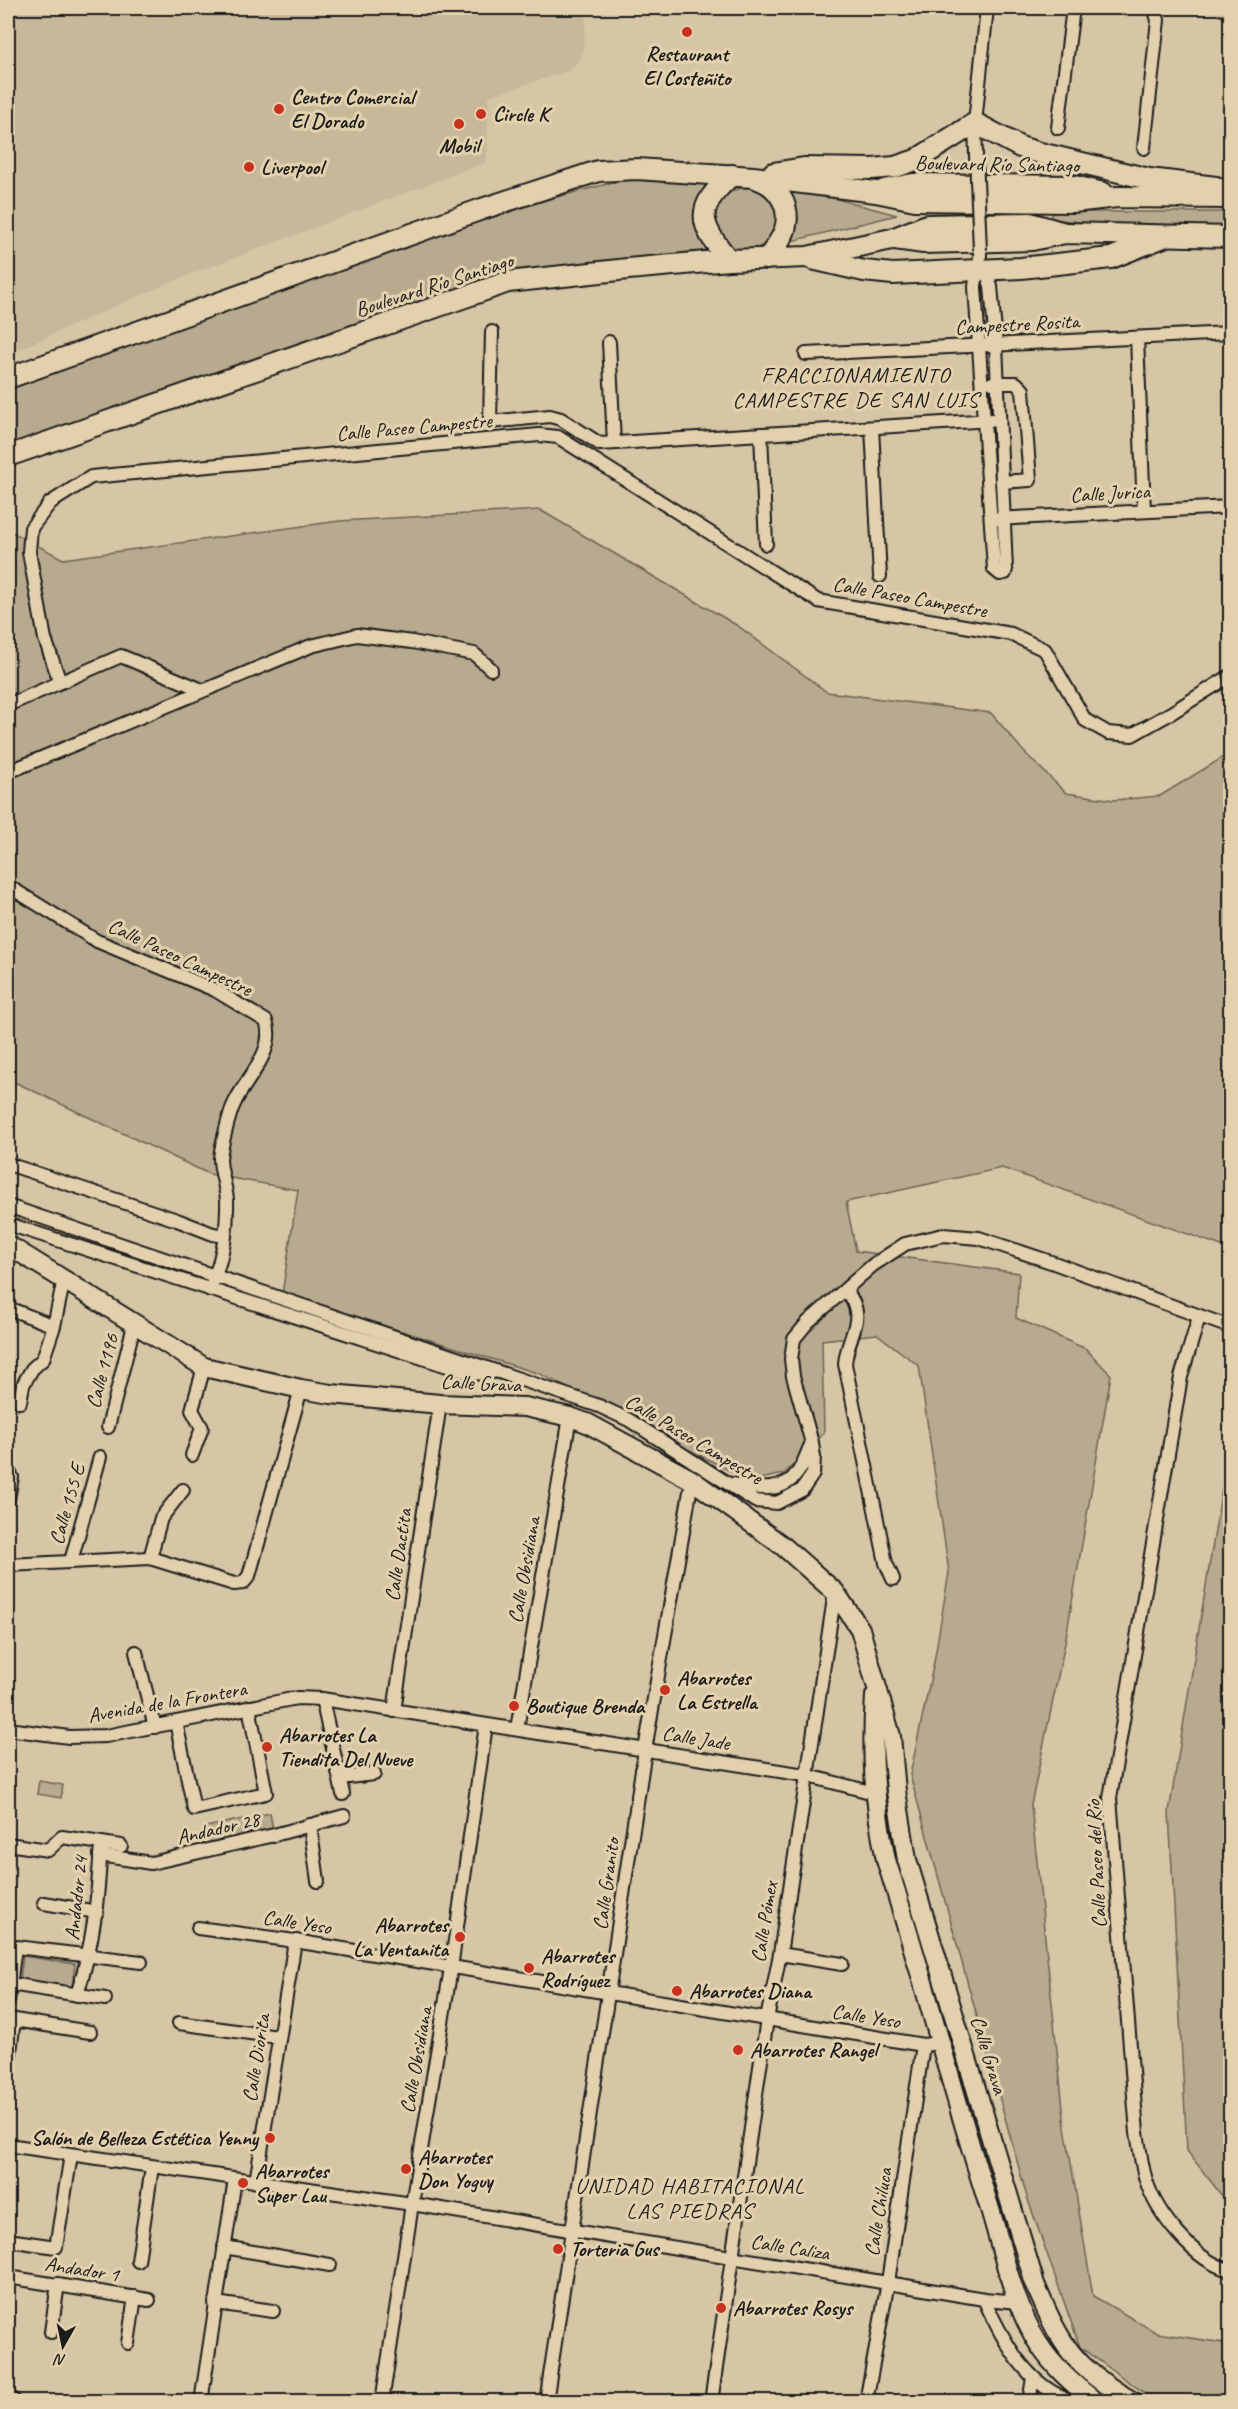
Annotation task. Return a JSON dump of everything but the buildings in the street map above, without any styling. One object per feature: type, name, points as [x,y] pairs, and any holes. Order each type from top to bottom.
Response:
[{"type":"main road","points":[[753,177],[804,168],[895,167],[916,160],[975,123],[1020,147],[1040,153],[1149,179],[1230,188]]},
{"type":"main road","name":"Boulevard Río Santiago","points":[[8,378],[482,209],[598,171],[637,169],[732,175],[876,192],[914,184],[1074,186],[1117,197],[1230,198]]},
{"type":"main road","points":[[729,261],[706,229],[705,216],[707,202],[714,191],[732,175]]},
{"type":"main road","points":[[753,177],[764,180],[775,188],[783,199],[786,212],[786,225],[782,237],[766,259]]},
{"type":"main road","name":"Boulevard Río Santiago","points":[[8,456],[508,282],[604,271],[807,257],[892,238],[927,225],[1030,223],[1065,233],[1230,237]]},
{"type":"main road","points":[[807,257],[864,271],[893,274],[981,262],[1050,266],[1111,258],[1166,236]]},
{"type":"main road","name":"Calle Grava","points":[[8,1245],[204,1367],[302,1389],[440,1404],[525,1407],[587,1423],[692,1480],[783,1546],[835,1592],[860,1629],[876,1682],[891,1736],[896,1791],[907,1860],[1035,2284],[1052,2325],[1069,2352],[1089,2373],[1134,2402]]},
{"type":"main road","name":"Calle Grava","points":[[876,1682],[872,1740],[874,1793],[886,1860],[932,2044],[975,2162],[1019,2302],[1038,2342],[1051,2361],[1073,2384],[1095,2402]]},
{"type":"street","points":[[987,8],[975,123],[981,262],[975,287],[985,420],[997,519]]},
{"type":"street","points":[[1058,128],[1073,8]]},
{"type":"street","points":[[1144,148],[1158,20],[1154,8]]},
{"type":"street","points":[[981,262],[991,286],[996,345],[1002,482],[997,519]]},
{"type":"street","points":[[492,332],[490,422],[550,416],[561,419],[600,444],[999,419]]},
{"type":"street","name":"Campestre Rosita","points":[[806,354],[1230,333]]},
{"type":"street","points":[[1137,338],[1144,511]]},
{"type":"street","points":[[609,342],[614,444]]},
{"type":"street","points":[[982,383],[1016,383],[1023,390],[1030,480],[1002,482]]},
{"type":"street","points":[[872,428],[880,576]]},
{"type":"street","points":[[760,434],[766,544]]},
{"type":"street","name":"Calle Paseo Campestre","points":[[60,682],[45,639],[29,552],[31,528],[50,503],[91,477],[539,435],[558,437],[818,601],[1011,634],[1045,650],[1085,720],[1108,733],[1132,735],[1230,676]]},
{"type":"street","name":"Calle Jurica","points":[[997,519],[1230,507]]},
{"type":"street","points":[[8,772],[311,646],[357,635],[412,642],[474,654],[491,669]]},
{"type":"street","points":[[8,705],[121,656],[202,690]]},
{"type":"street","name":"Calle Paseo Campestre","points":[[8,886],[96,940],[215,990],[266,1021],[269,1029],[268,1041],[251,1077],[233,1104],[220,1158],[227,1200],[225,1236],[216,1276],[210,1290]]},
{"type":"street","points":[[8,1164],[155,1212],[213,1234],[225,1236]]},
{"type":"street","name":"Calle Paseo Campestre","points":[[8,1206],[599,1406],[629,1420],[755,1501],[777,1503],[802,1490],[813,1474],[812,1443],[793,1376],[791,1359],[794,1339],[808,1322],[873,1265],[905,1244],[943,1235],[979,1238],[1230,1327]]},
{"type":"street","points":[[13,1226],[23,1211]]},
{"type":"street","name":"Calle Paseo Campestre","points":[[13,1226],[472,1374],[498,1371]]},
{"type":"street","points":[[137,1267],[142,1251]]},
{"type":"street","points":[[20,1402],[23,1385],[32,1369],[43,1359],[54,1326],[64,1279]]},
{"type":"street","points":[[846,1291],[854,1301],[857,1313],[845,1364],[886,1563],[893,1580]]},
{"type":"street","points":[[279,1312],[283,1299]]},
{"type":"street","points":[[8,1308],[54,1326]]},
{"type":"street","name":"Calle Paseo del Río","points":[[1199,1317],[1181,1377],[1110,1798],[1137,2133],[1146,2181],[1164,2217],[1183,2239],[1202,2255],[1230,2270]]},
{"type":"street","name":"Calle 1196","points":[[108,1427],[134,1325]]},
{"type":"street","points":[[192,1455],[202,1428],[192,1410],[204,1367]]},
{"type":"street","points":[[8,1565],[150,1558],[234,1584],[243,1583],[249,1576],[302,1389]]},
{"type":"street","name":"Calle Dactita","points":[[394,1711],[440,1404]]},
{"type":"street","name":"Calle Obsidiana","points":[[517,1729],[570,1417]]},
{"type":"street","name":"Calle 155 E","points":[[71,1561],[100,1457]]},
{"type":"street","points":[[8,1470],[12,1477],[8,1499]]},
{"type":"street","name":"Calle Granito","points":[[546,2402],[645,1750],[692,1480]]},
{"type":"street","points":[[150,1558],[161,1518],[183,1490]]},
{"type":"street","name":"Calle Pómex","points":[[711,2402],[767,2019],[780,1954],[835,1592]]},
{"type":"street","points":[[136,1652],[155,1727]]},
{"type":"street","name":"Calle Jade","points":[[297,1698],[322,1699],[806,1775],[874,1793]]},
{"type":"street","name":"Avenida de la Frontera","points":[[8,1728],[81,1738],[134,1732],[297,1698]]},
{"type":"street","points":[[322,1699],[343,1794]]},
{"type":"street","points":[[176,1722],[194,1809],[266,1793],[249,1707]]},
{"type":"street","name":"Calle Obsidiana","points":[[382,2402],[451,1968],[486,1725]]},
{"type":"street","points":[[340,1778],[374,1774]]},
{"type":"street","name":"Andador 28","points":[[8,1844],[48,1850],[62,1837],[152,1863],[344,1816]]},
{"type":"street","points":[[310,1826],[318,1881]]},
{"type":"street","name":"Andador 28","points":[[100,1849],[121,1846]]},
{"type":"street","name":"Andador 24","points":[[77,1995],[89,1956],[97,1912],[100,1849]]},
{"type":"street","points":[[44,1903],[97,1912]]},
{"type":"street","name":"Calle Yeso","points":[[198,1929],[295,1941],[932,2044]]},
{"type":"street","name":"Calle Diorita","points":[[256,2182],[295,1941]]},
{"type":"street","points":[[8,2001],[11,1946],[141,1962]]},
{"type":"street","points":[[780,1954],[842,1964]]},
{"type":"street","points":[[10,1984],[105,1999]]},
{"type":"street","points":[[8,2068],[11,2020],[90,2032]]},
{"type":"street","points":[[179,2023],[278,2037]]},
{"type":"street","name":"Calle Chiluca","points":[[867,2402],[932,2044]]},
{"type":"street","name":"Calle Caliza","points":[[8,2145],[412,2204],[984,2299],[1019,2302]]},
{"type":"street","points":[[8,2240],[56,2247],[71,2155]]},
{"type":"street","points":[[138,2261],[152,2167]]},
{"type":"street","points":[[201,2402],[235,2179]]},
{"type":"street","points":[[224,2247],[330,2265]]},
{"type":"street","name":"Andador 1","points":[[8,2277],[149,2300]]},
{"type":"street","points":[[51,2332],[58,2284]]},
{"type":"street","points":[[128,2343],[135,2298]]},
{"type":"street","points":[[984,2299],[997,2328],[1033,2378],[1060,2397],[1074,2402]]},
{"type":"street","points":[[215,2303],[273,2311]]},
{"type":"street","points":[[1029,2402],[1033,2378]]},
{"type":"street","points":[[8,2396],[15,2402]]},
{"type":"shaded area","points":[[8,8],[587,8],[583,53],[571,70],[489,96],[487,162],[173,281],[8,354]]},
{"type":"shaded area","points":[[626,179],[710,184],[697,228],[711,254],[510,274],[8,445],[8,390],[515,208]]},
{"type":"shaded area","points":[[746,188],[763,193],[768,197],[772,202],[777,219],[772,236],[768,241],[763,245],[746,250],[729,245],[724,241],[720,236],[715,219],[720,202],[724,197],[729,193]]},
{"type":"shaded area","points":[[789,191],[814,193],[897,215],[788,242],[796,217]]},
{"type":"shaded area","points":[[1052,212],[1230,212],[1230,228],[1131,227],[1051,219]]},
{"type":"shaded area","points":[[540,510],[738,626],[827,692],[991,713],[1024,752],[1066,793],[1114,800],[1160,796],[1230,753],[1230,1249],[1002,1168],[846,1202],[856,1251],[1019,1273],[1016,1318],[1086,1349],[1111,1375],[1065,1643],[1031,1805],[1065,2127],[1093,2296],[1157,2333],[1230,2344],[1230,2401],[1183,2401],[1146,2394],[1080,2347],[1027,2197],[910,1775],[934,1662],[949,1572],[919,1366],[877,1334],[822,1340],[824,1433],[784,1474],[750,1481],[540,1374],[282,1294],[298,1190],[209,1174],[8,1079],[8,530],[63,559],[339,521]]},
{"type":"shaded area","points":[[1230,1439],[1230,2206],[1187,2151],[1169,1812]]},
{"type":"shaded area","points":[[39,1781],[63,1785],[61,1798],[37,1794]]},
{"type":"shaded area","points":[[270,1813],[274,1835],[211,1848],[206,1827]]},
{"type":"shaded area","points":[[23,1956],[75,1964],[72,1988],[20,1980]]},
{"type":"place","name":"Restaurant El Costeñito","points":[[687,32]]},
{"type":"place","name":"Centro Comercial El Dorado","points":[[279,109]]},
{"type":"place","name":"Circle K","points":[[481,114]]},
{"type":"place","name":"Mobil","points":[[459,124]]},
{"type":"place","name":"Liverpool","points":[[249,167]]},
{"type":"place","name":"Abarrotes La Estrella","points":[[665,1690]]},
{"type":"place","name":"Boutique Brenda","points":[[514,1706]]},
{"type":"place","name":"Abarrotes La Tiendita Del Nueve","points":[[267,1747]]},
{"type":"place","name":"Abarrotes La Ventanita","points":[[460,1937]]},
{"type":"place","name":"Abarrotes Rodríguez","points":[[529,1968]]},
{"type":"place","name":"Abarrotes Diana","points":[[677,1991]]},
{"type":"place","name":"Abarrotes Rangel","points":[[738,2050]]},
{"type":"place","name":"Salón de Belleza Estética Yenny","points":[[270,2138]]},
{"type":"place","name":"Abarrotes Don Yoguy","points":[[406,2169]]},
{"type":"place","name":"Abarrotes Super Lau","points":[[243,2183]]},
{"type":"place","name":"Torteria Gus","points":[[558,2249]]},
{"type":"place","name":"Abarrotes Rosys","points":[[721,2308]]},
{"type":"district","name":"FRACCIONAMIENTO CAMPESTRE DE SAN LUIS","points":[[856,388]]},
{"type":"district","name":"UNIDAD HABITACIONAL LAS PIEDRAS","points":[[690,2198]]}]
